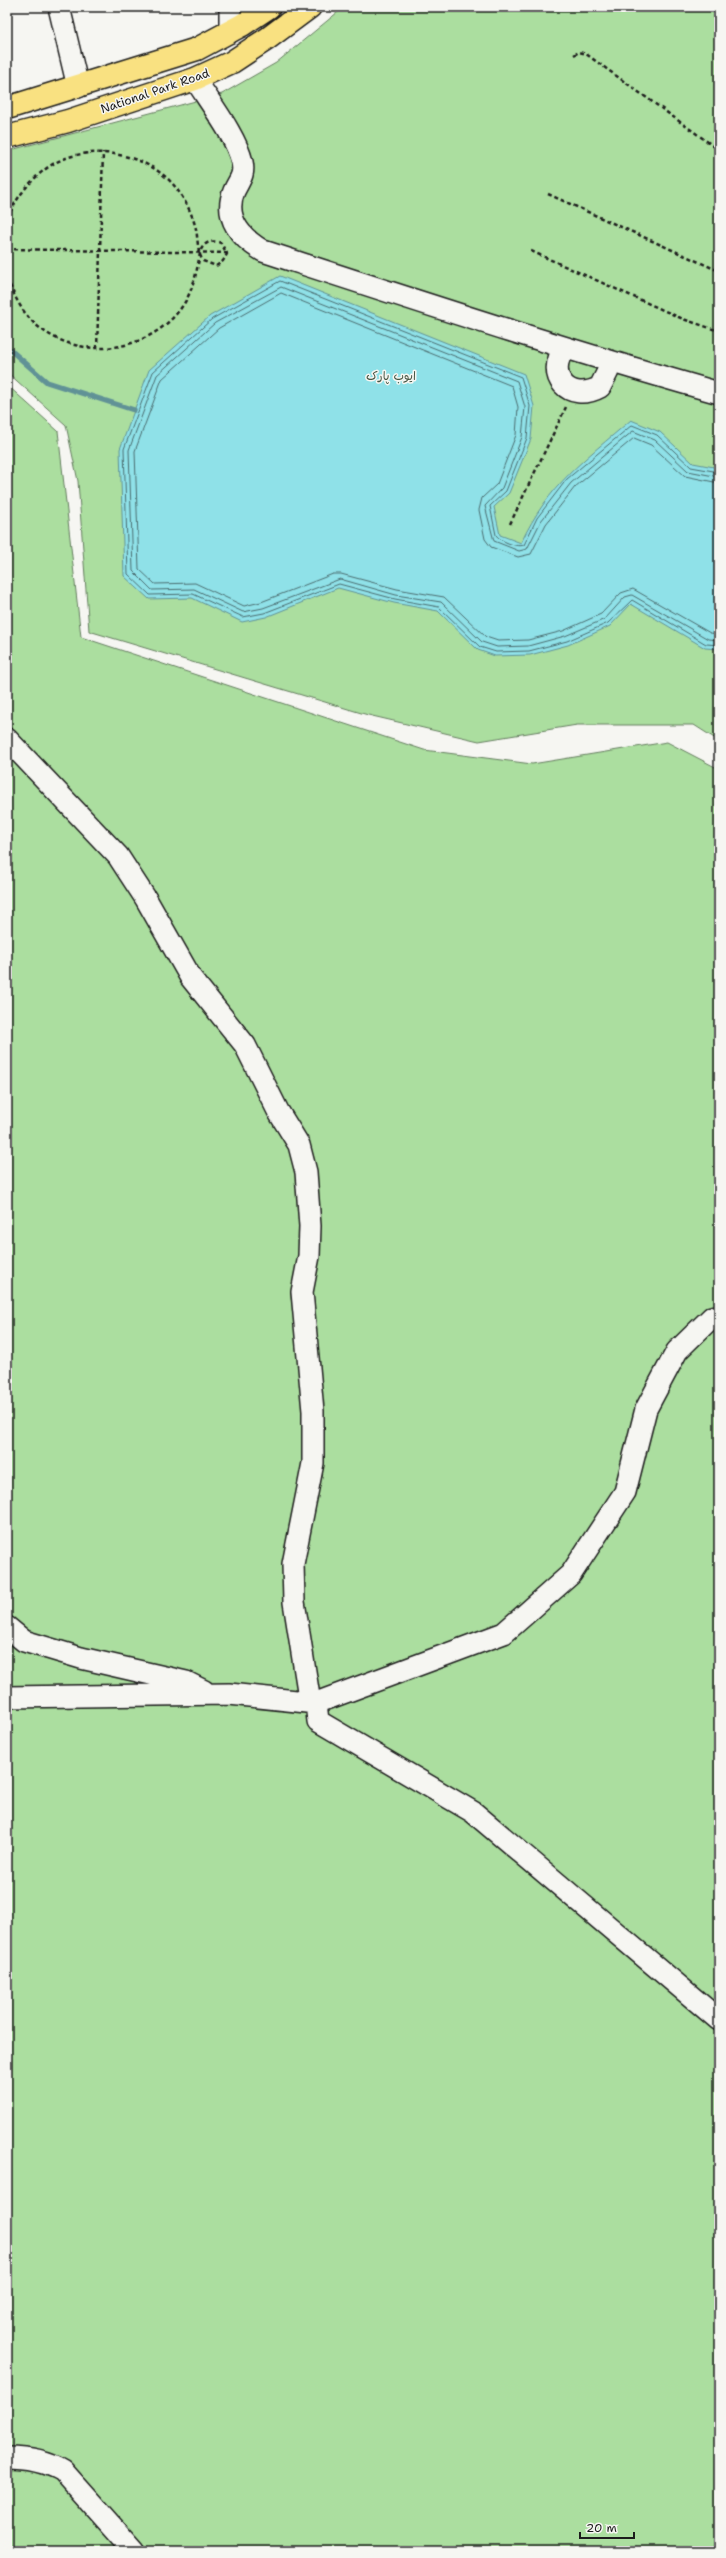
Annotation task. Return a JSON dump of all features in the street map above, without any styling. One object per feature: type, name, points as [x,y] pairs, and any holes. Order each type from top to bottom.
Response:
[{"type":"main road","points":[[7,108],[197,49],[230,32],[269,7]]},
{"type":"main road","name":"National Park Road","points":[[7,137],[68,121],[195,80],[232,62],[267,39],[310,7]]},
{"type":"street","points":[[59,7],[78,87]]},
{"type":"street","points":[[230,7],[230,32]]},
{"type":"street","points":[[195,80],[235,144],[242,161],[242,179],[234,191],[231,204],[232,219],[247,242],[263,251],[608,362],[719,393]]},
{"type":"street","points":[[565,348],[560,355],[557,372],[560,380],[574,392],[583,393],[600,387],[608,371],[608,362]]},
{"type":"street","points":[[7,739],[118,856],[146,899],[191,978],[245,1045],[278,1111],[299,1145],[306,1172],[310,1226],[309,1256],[302,1292],[312,1411],[313,1463],[293,1564],[294,1602],[313,1703],[318,1721],[473,1812],[719,2020]]},
{"type":"street","points":[[7,1697],[210,1694],[313,1703],[504,1633],[571,1574],[625,1492],[646,1409],[677,1351],[712,1318],[719,1316]]},
{"type":"street","points":[[7,1627],[24,1641],[81,1658],[186,1682],[210,1694]]},
{"type":"street","points":[[7,2458],[26,2459],[53,2464],[64,2471],[134,2551]]},
{"type":"path","points":[[574,55],[579,52],[586,54],[719,150]]},
{"type":"path","points":[[7,219],[22,191],[44,170],[72,156],[103,152],[128,156],[140,161],[151,167],[171,183],[186,204],[196,228],[200,253],[204,261],[216,266],[223,262],[227,254],[247,242]]},
{"type":"path","points":[[97,349],[103,152]]},
{"type":"path","points":[[548,194],[719,271]]},
{"type":"path","points":[[7,278],[15,298],[30,318],[49,334],[72,345],[97,349],[123,347],[141,340],[168,323],[184,303],[195,279],[200,253],[206,243],[213,241],[221,243],[227,254]]},
{"type":"path","points":[[7,249],[227,254]]},
{"type":"path","points":[[531,251],[683,319],[719,331]]},
{"type":"path","points":[[510,524],[574,392]]},
{"type":"green space","name":"ایوب پارک","points":[[344,7],[719,7],[719,741],[694,725],[577,725],[479,741],[368,715],[89,631],[78,481],[66,425],[7,372],[7,151],[222,94],[276,63]]},
{"type":"green space","points":[[7,385],[58,431],[81,637],[424,750],[532,764],[667,742],[719,769],[719,2551],[7,2551]]},
{"type":"water","points":[[280,276],[524,374],[534,406],[531,439],[509,493],[494,507],[500,535],[521,543],[543,505],[555,489],[583,461],[631,420],[660,432],[693,463],[719,468],[719,649],[705,648],[631,604],[610,626],[568,645],[530,655],[495,656],[478,650],[438,611],[394,603],[338,588],[266,617],[242,622],[192,598],[149,599],[124,576],[120,449],[149,370],[210,316]]},
{"type":"waterway","points":[[7,347],[47,382],[134,410]]}]
